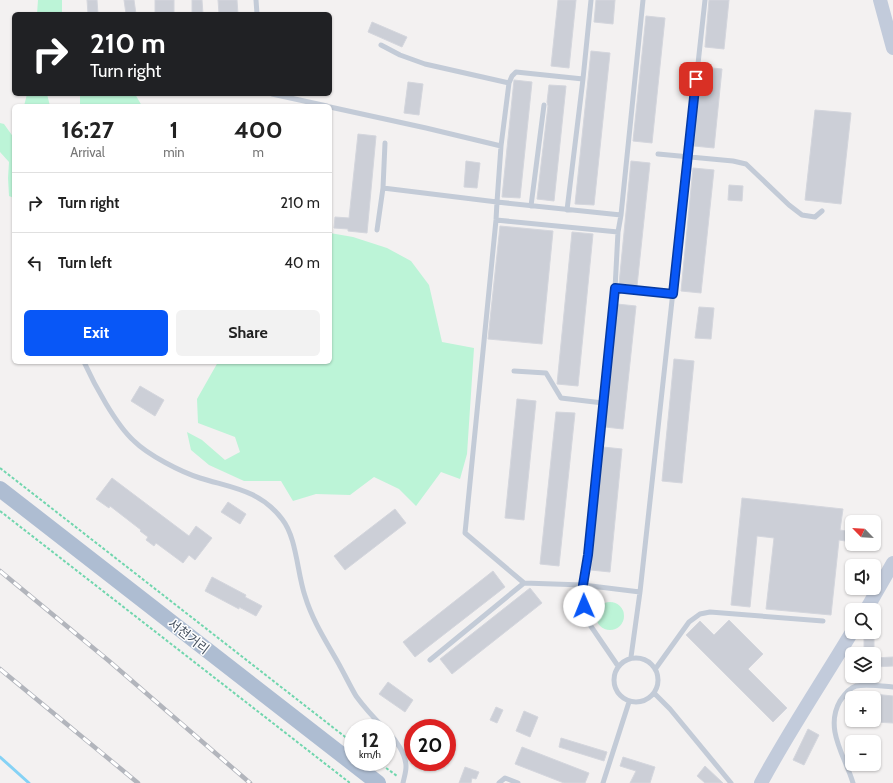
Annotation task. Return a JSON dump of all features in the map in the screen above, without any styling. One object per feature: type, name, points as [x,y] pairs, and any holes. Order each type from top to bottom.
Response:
[{"type":"main road","name":"서천거리","points":[[0,489],[378,783]]},
{"type":"street","points":[[880,0],[893,48]]},
{"type":"street","points":[[870,603],[893,564]]},
{"type":"street","points":[[761,783],[785,739],[848,639]]},
{"type":"lane","points":[[256,0],[257,12]]},
{"type":"lane","points":[[567,210],[591,0]]},
{"type":"lane","points":[[618,666],[586,619],[583,585],[588,555],[615,288],[618,232],[643,0]]},
{"type":"lane","points":[[631,657],[640,592],[705,0]]},
{"type":"lane","points":[[381,45],[400,55],[425,64],[509,83]]},
{"type":"lane","points":[[583,79],[516,72],[512,76],[509,83],[465,533],[524,583],[583,585],[640,592]]},
{"type":"lane","points":[[282,96],[320,104]]},
{"type":"lane","points":[[531,206],[544,104]]},
{"type":"lane","points":[[332,107],[502,146]]},
{"type":"lane","points":[[378,230],[383,188],[385,143]]},
{"type":"lane","points":[[658,154],[733,161],[746,164],[768,186],[802,215],[815,217],[822,211]]},
{"type":"lane","points":[[383,188],[531,206],[621,215]]},
{"type":"lane","points":[[496,220],[618,232]]},
{"type":"lane","points":[[615,288],[673,294]]},
{"type":"lane","points":[[85,364],[92,379],[117,420],[132,440],[143,450],[199,478],[243,490],[270,505],[282,519],[291,534],[304,595],[314,620],[356,696],[376,719]]},
{"type":"lane","points":[[514,371],[546,373],[561,398],[603,404]]},
{"type":"lane","points":[[430,660],[524,583]]},
{"type":"lane","points":[[656,668],[689,622],[700,614],[710,612],[823,621]]},
{"type":"lane","points":[[631,657],[644,658],[656,668],[660,680],[655,694],[643,702],[629,702],[617,693],[613,680],[618,666],[631,657]]},
{"type":"lane","points":[[854,783],[835,735],[834,717],[838,704],[851,688],[857,686],[893,687]]},
{"type":"lane","points":[[655,694],[670,709],[731,783]]},
{"type":"lane","points":[[603,783],[629,702]]},
{"type":"lane","points":[[396,743],[403,753],[406,769],[403,782]]},
{"type":"lane","points":[[499,783],[505,778],[518,783]]},
{"type":"path","points":[[0,468],[344,736]]},
{"type":"path","points":[[0,511],[350,783]]},
{"type":"path","points":[[389,771],[403,782]]},
{"type":"green space","points":[[38,0],[62,0],[62,12],[37,12]]},
{"type":"green space","points":[[26,96],[48,96],[50,104],[24,104]]},
{"type":"green space","points":[[80,96],[136,96],[141,104],[80,104]]},
{"type":"green space","points":[[0,123],[4,124],[12,135],[12,197],[9,196],[9,162],[0,152]]},
{"type":"green space","points":[[332,233],[353,237],[387,248],[411,261],[429,285],[442,342],[474,348],[467,454],[460,479],[441,472],[416,506],[399,489],[374,477],[350,495],[316,494],[293,501],[281,481],[244,481],[209,465],[191,450],[187,432],[202,440],[225,460],[240,452],[235,437],[198,423],[197,399],[217,364],[332,364]]},
{"type":"green space","points":[[610,602],[620,606],[624,616],[620,626],[610,630],[600,626],[596,616],[600,606]]},
{"type":"building","points":[[87,0],[97,0],[98,12],[88,12]]},
{"type":"building","points":[[124,0],[134,0],[136,12],[126,12]]},
{"type":"building","points":[[155,0],[174,0],[174,12],[155,12]]},
{"type":"building","points":[[192,0],[202,0],[203,12],[192,12]]},
{"type":"building","points":[[218,0],[237,0],[238,12],[219,12]]},
{"type":"building","points":[[558,0],[576,0],[569,68],[551,66]]},
{"type":"building","points":[[596,0],[615,0],[613,24],[594,22]]},
{"type":"building","points":[[709,0],[729,0],[724,49],[705,47]]},
{"type":"building","points":[[646,16],[665,18],[652,143],[633,141]]},
{"type":"building","points":[[372,22],[407,37],[402,47],[368,32]]},
{"type":"building","points":[[591,51],[610,53],[594,205],[575,204]]},
{"type":"building","points":[[702,67],[722,69],[714,148],[694,146]]},
{"type":"building","points":[[514,80],[532,82],[520,198],[502,197]]},
{"type":"building","points":[[408,82],[423,84],[419,115],[404,113]]},
{"type":"building","points":[[549,85],[566,86],[554,201],[537,199],[548,106]]},
{"type":"building","points":[[815,110],[851,113],[841,204],[805,200]]},
{"type":"building","points":[[358,134],[376,136],[367,233],[334,228],[335,217],[349,218]]},
{"type":"building","points":[[466,161],[480,163],[477,188],[464,187]]},
{"type":"building","points":[[631,161],[650,163],[637,286],[619,284]]},
{"type":"building","points":[[693,168],[714,170],[701,293],[681,291]]},
{"type":"building","points":[[729,185],[743,186],[742,201],[728,200]]},
{"type":"building","points":[[500,226],[553,231],[542,344],[488,339]]},
{"type":"building","points":[[572,232],[593,234],[578,386],[557,384]]},
{"type":"building","points":[[617,304],[636,306],[623,429],[605,427]]},
{"type":"building","points":[[699,307],[714,308],[711,339],[695,338]]},
{"type":"building","points":[[674,359],[694,361],[682,483],[662,481]]},
{"type":"building","points":[[140,386],[164,400],[155,416],[131,401]]},
{"type":"building","points":[[517,399],[536,401],[524,520],[505,518]]},
{"type":"building","points":[[556,412],[575,413],[559,566],[540,564]]},
{"type":"building","points":[[603,447],[622,449],[610,572],[591,570]]},
{"type":"building","points":[[112,478],[189,536],[196,526],[212,538],[195,560],[189,555],[183,563],[156,543],[154,546],[146,540],[148,537],[140,531],[141,530],[110,506],[109,508],[96,499]]},
{"type":"building","points":[[742,498],[843,509],[840,530],[845,531],[845,541],[839,540],[831,615],[766,609],[774,538],[757,536],[750,607],[731,605]]},
{"type":"building","points":[[228,502],[246,514],[240,524],[221,512]]},
{"type":"building","points":[[395,509],[406,523],[345,570],[334,556]]},
{"type":"building","points":[[493,571],[505,587],[415,657],[403,642]]},
{"type":"building","points":[[212,577],[246,595],[245,597],[262,606],[256,616],[205,591]]},
{"type":"building","points":[[530,588],[542,603],[452,674],[440,659]]},
{"type":"building","points":[[729,620],[763,654],[748,669],[787,708],[773,722],[686,635],[700,621],[714,635]]},
{"type":"building","points":[[864,639],[874,639],[874,647],[864,647]]},
{"type":"building","points":[[893,657],[893,666],[881,667],[881,658]]},
{"type":"building","points":[[388,682],[413,700],[405,712],[379,694]]},
{"type":"building","points":[[881,695],[893,696],[893,723],[881,722]]},
{"type":"building","points":[[496,707],[503,710],[497,723],[490,720]]},
{"type":"building","points":[[524,711],[538,717],[530,737],[516,731]]},
{"type":"building","points":[[808,729],[819,735],[804,765],[793,760]]},
{"type":"building","points":[[561,738],[607,752],[604,761],[559,747]]},
{"type":"building","points":[[522,747],[589,773],[585,783],[564,783],[515,764]]},
{"type":"building","points":[[623,757],[655,767],[650,783],[630,783],[636,771],[620,766]]},
{"type":"building","points":[[705,766],[723,783],[705,783],[697,776]]},
{"type":"building","points":[[465,767],[479,772],[476,779],[472,778],[471,783],[459,783]]},
{"type":"waterway","points":[[0,757],[29,783]]},
{"type":"railway","points":[[0,571],[109,661],[250,783]]},
{"type":"railway","points":[[0,669],[138,783]]},
{"type":"route","points":[[584,606],[583,585],[588,555],[615,288],[673,294],[696,79]]}]
